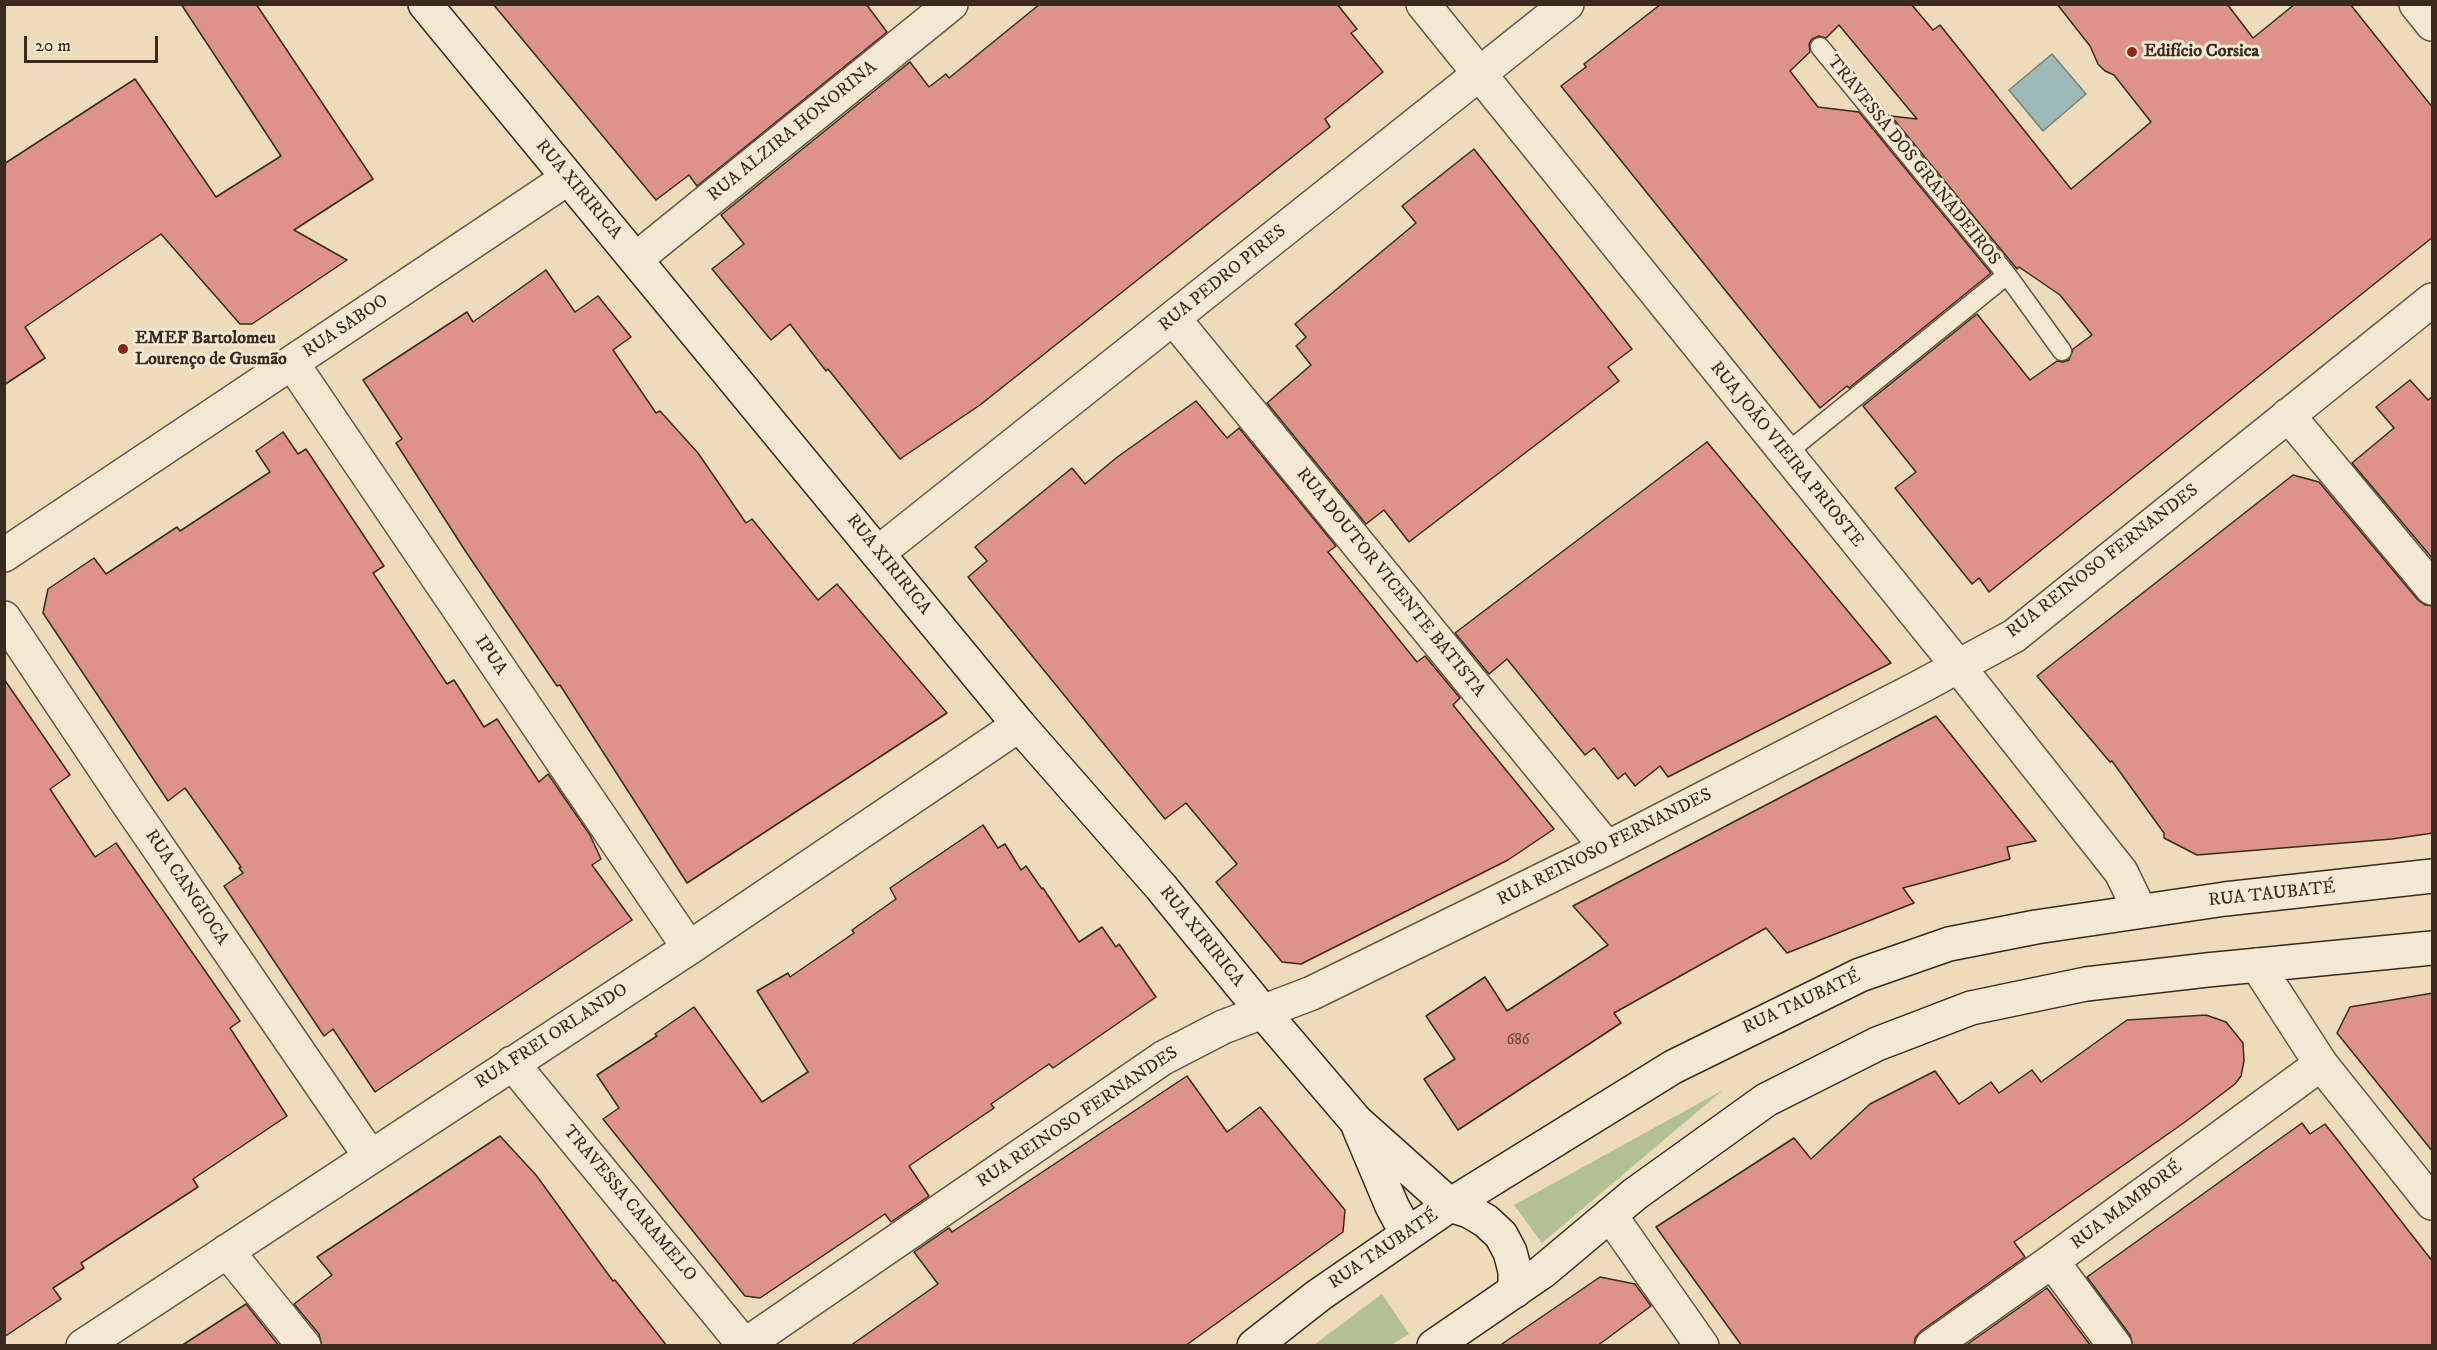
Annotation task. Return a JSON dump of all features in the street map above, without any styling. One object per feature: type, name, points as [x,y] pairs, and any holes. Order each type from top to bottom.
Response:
[{"type":"street","name":"RUA XIRIRICA","points":[[425,4],[1019,725],[1161,887],[1263,1012],[1356,1120],[1450,1205]]},
{"type":"street","name":"RUA ALZIRA HONORINA","points":[[636,259],[951,4]]},
{"type":"street","name":"RUA JOÃO VIEIRA PRIOSTE","points":[[1423,4],[1958,666],[2121,872],[2140,911]]},
{"type":"street","name":"RUA PEDRO PIRES","points":[[878,553],[1567,4]]},
{"type":"street","points":[[2416,4],[2433,24]]},
{"type":"street","name":"RUA SABOO","points":[[4,555],[568,178]]},
{"type":"street","name":"RUA REINOSO FERNANDES","points":[[745,1345],[1163,1058],[1223,1027],[1312,993],[1607,848],[2014,636],[2433,300]]},
{"type":"street","name":"RUA DOUTOR VICENTE BATISTA","points":[[1174,319],[1607,848]]},
{"type":"street","name":"IPUA","points":[[292,363],[689,948]]},
{"type":"street","points":[[2288,415],[2433,588]]},
{"type":"street","name":"RUA CANGIOCA","points":[[4,618],[370,1156]]},
{"type":"street","name":"RUA FREI ORLANDO","points":[[83,1346],[689,948],[1019,725]]},
{"type":"street","name":"RUA TAUBATÉ","points":[[1254,1346],[1318,1295],[1450,1205],[1690,1057],[1860,975],[1949,944],[2036,927],[2140,911],[2433,876]]},
{"type":"street","points":[[1434,1346],[1542,1272],[1635,1194],[1766,1100],[1876,1044],[1971,1008],[2074,987],[2257,965],[2433,948]]},
{"type":"street","points":[[2257,965],[2320,1064],[2433,1203]]},
{"type":"street","name":"TRAVESSA CARAMELO","points":[[512,1063],[745,1345]]},
{"type":"street","name":"RUA MAMBORÉ","points":[[1932,1346],[2320,1064]]},
{"type":"street","name":"RUA XIRIRICA","points":[[1356,1120],[1392,1206],[1407,1234]]},
{"type":"street","points":[[1450,1205],[1469,1210],[1486,1221],[1500,1235],[1510,1252],[1515,1271],[1515,1291]]},
{"type":"street","points":[[1610,1215],[1702,1346]]},
{"type":"street","points":[[227,1251],[304,1346]]},
{"type":"street","points":[[2052,1261],[2115,1346]]},
{"type":"lane","name":"TRAVESSA DOS GRANADEIROS","points":[[1820,47],[2007,275],[2062,351]]},
{"type":"lane","name":"TRAVESSA DOS GRANADEIROS","points":[[1785,454],[2007,275]]},
{"type":"green space","points":[[1723,1090],[1542,1243],[1514,1205]]},
{"type":"green space","points":[[1382,1294],[1409,1334],[1391,1345],[1314,1345]]},
{"type":"water","points":[[2052,54],[2086,94],[2043,131],[2009,90]]},
{"type":"building","points":[[181,4],[256,4],[373,179],[294,230],[347,260],[252,324],[240,324],[161,234],[25,327],[45,358],[4,385],[4,164],[135,79],[216,197],[281,156]]},
{"type":"building","points":[[493,4],[866,4],[887,32],[697,186],[689,175],[656,200]]},
{"type":"building","points":[[1040,4],[1337,4],[1357,29],[1351,33],[1383,72],[1325,119],[1330,127],[980,405],[900,459],[790,324],[771,340],[712,269],[744,244],[721,215],[910,62],[929,87],[946,74],[949,78]]},
{"type":"building","points":[[1661,4],[1911,4],[1933,30],[1940,25],[2071,189],[2151,122],[2114,75],[2105,71],[2098,64],[2090,46],[2057,4],[2227,4],[2253,38],[2295,4],[2350,4],[2433,108],[2433,237],[1989,592],[1979,578],[1972,584],[1895,488],[1916,472],[1863,406],[1977,314],[2030,380],[2057,361],[2069,360],[2073,349],[2092,335],[2060,295],[2019,267],[2017,269],[1891,116],[1917,119],[1839,25],[1826,38],[1819,36],[1812,39],[1809,44],[1810,52],[1790,71],[1818,107],[1859,112],[1991,273],[1849,388],[1847,386],[1820,408],[1561,86],[1586,67],[1584,64]]},
{"type":"building","points":[[1474,149],[1632,349],[1608,367],[1619,381],[1409,542],[1384,510],[1366,524],[1267,403],[1311,365],[1296,346],[1306,337],[1295,324],[1416,223],[1402,206]]},
{"type":"building","points":[[546,270],[575,312],[598,296],[631,337],[613,350],[656,413],[660,411],[698,453],[746,523],[752,519],[818,600],[837,584],[947,713],[687,883],[560,685],[557,686],[466,552],[396,443],[402,439],[363,380],[467,312],[473,322]]},
{"type":"building","points":[[2410,380],[2428,400],[2433,396],[2433,559],[2352,463],[2394,428],[2376,407]]},
{"type":"building","points":[[1196,401],[1227,438],[1239,428],[1336,546],[1328,552],[1417,662],[1425,656],[1460,698],[1453,705],[1554,829],[1508,860],[1301,964],[1282,962],[1216,882],[1237,864],[1186,803],[1165,819],[968,577],[987,561],[975,547],[1072,468],[1085,484],[1116,458]]},
{"type":"building","points":[[283,432],[298,454],[306,449],[384,566],[373,573],[447,684],[454,680],[484,727],[497,719],[539,782],[548,774],[590,835],[601,859],[592,865],[632,920],[375,1092],[333,1029],[324,1036],[224,886],[243,873],[239,868],[241,867],[185,788],[168,801],[43,613],[48,589],[94,558],[106,574],[177,527],[180,531],[270,472],[256,451]]},
{"type":"building","points":[[1707,442],[1891,663],[1668,777],[1660,766],[1635,786],[1625,773],[1618,779],[1594,748],[1585,755],[1507,659],[1489,674],[1455,633]]},
{"type":"building","points":[[2293,475],[2319,482],[2418,600],[2425,605],[2433,606],[2433,833],[2392,839],[2197,855],[2164,838],[2164,833],[2112,761],[2110,762],[2037,676]]},
{"type":"building","points":[[4,679],[70,775],[50,789],[95,857],[116,843],[240,1021],[230,1028],[287,1116],[193,1179],[198,1187],[81,1263],[84,1268],[53,1288],[61,1299],[4,1337]]},
{"type":"building","points":[[1936,716],[2036,841],[2007,847],[2010,859],[1903,888],[1914,903],[1787,953],[1766,928],[1614,1013],[1621,1023],[1458,1130],[1424,1079],[1455,1059],[1426,1016],[1485,977],[1507,1011],[1608,945],[1573,906]]},
{"type":"building","points":[[983,825],[998,848],[1005,844],[1021,870],[1026,866],[1079,942],[1102,927],[1116,947],[1119,944],[1156,997],[1053,1068],[1049,1064],[991,1104],[994,1108],[909,1166],[929,1196],[891,1222],[885,1214],[760,1298],[745,1296],[603,1119],[619,1108],[597,1075],[657,1036],[655,1034],[694,1007],[762,1102],[808,1072],[757,991],[788,973],[790,977],[854,933],[852,930],[896,899],[890,888]]},
{"type":"building","points":[[2433,993],[2433,1152],[2337,1033],[2350,1007]]},
{"type":"building","points":[[2206,1015],[2226,1022],[2243,1043],[2244,1061],[2241,1076],[2235,1084],[2185,1122],[2014,1242],[2025,1257],[1921,1331],[1915,1338],[1914,1346],[1742,1346],[1656,1227],[1794,1138],[1811,1159],[1870,1104],[1935,1071],[1959,1104],[1991,1082],[1999,1093],[2032,1070],[2041,1082],[2127,1020]]},
{"type":"building","points":[[1187,1076],[1227,1132],[1260,1107],[1345,1210],[1343,1232],[1185,1346],[850,1346],[938,1284],[914,1252],[949,1228],[952,1232]]},
{"type":"building","points":[[2302,1123],[2310,1134],[2325,1124],[2433,1262],[2433,1346],[2133,1346],[2130,1335],[2087,1277]]},
{"type":"building","points":[[500,1136],[536,1175],[613,1281],[615,1280],[667,1346],[322,1346],[319,1334],[294,1304],[332,1275],[317,1257]]},
{"type":"building","points":[[1600,1277],[1635,1284],[1651,1306],[1597,1346],[1499,1346]]},
{"type":"building","points":[[2047,1288],[2091,1346],[1965,1346]]},
{"type":"building","points":[[246,1304],[279,1346],[181,1346]]},
{"type":"place","name":"Edifício Corsica","points":[[2132,52]]},
{"type":"place","name":"EMEF Bartolomeu Lourenço de Gusmão","points":[[123,349]]}]
